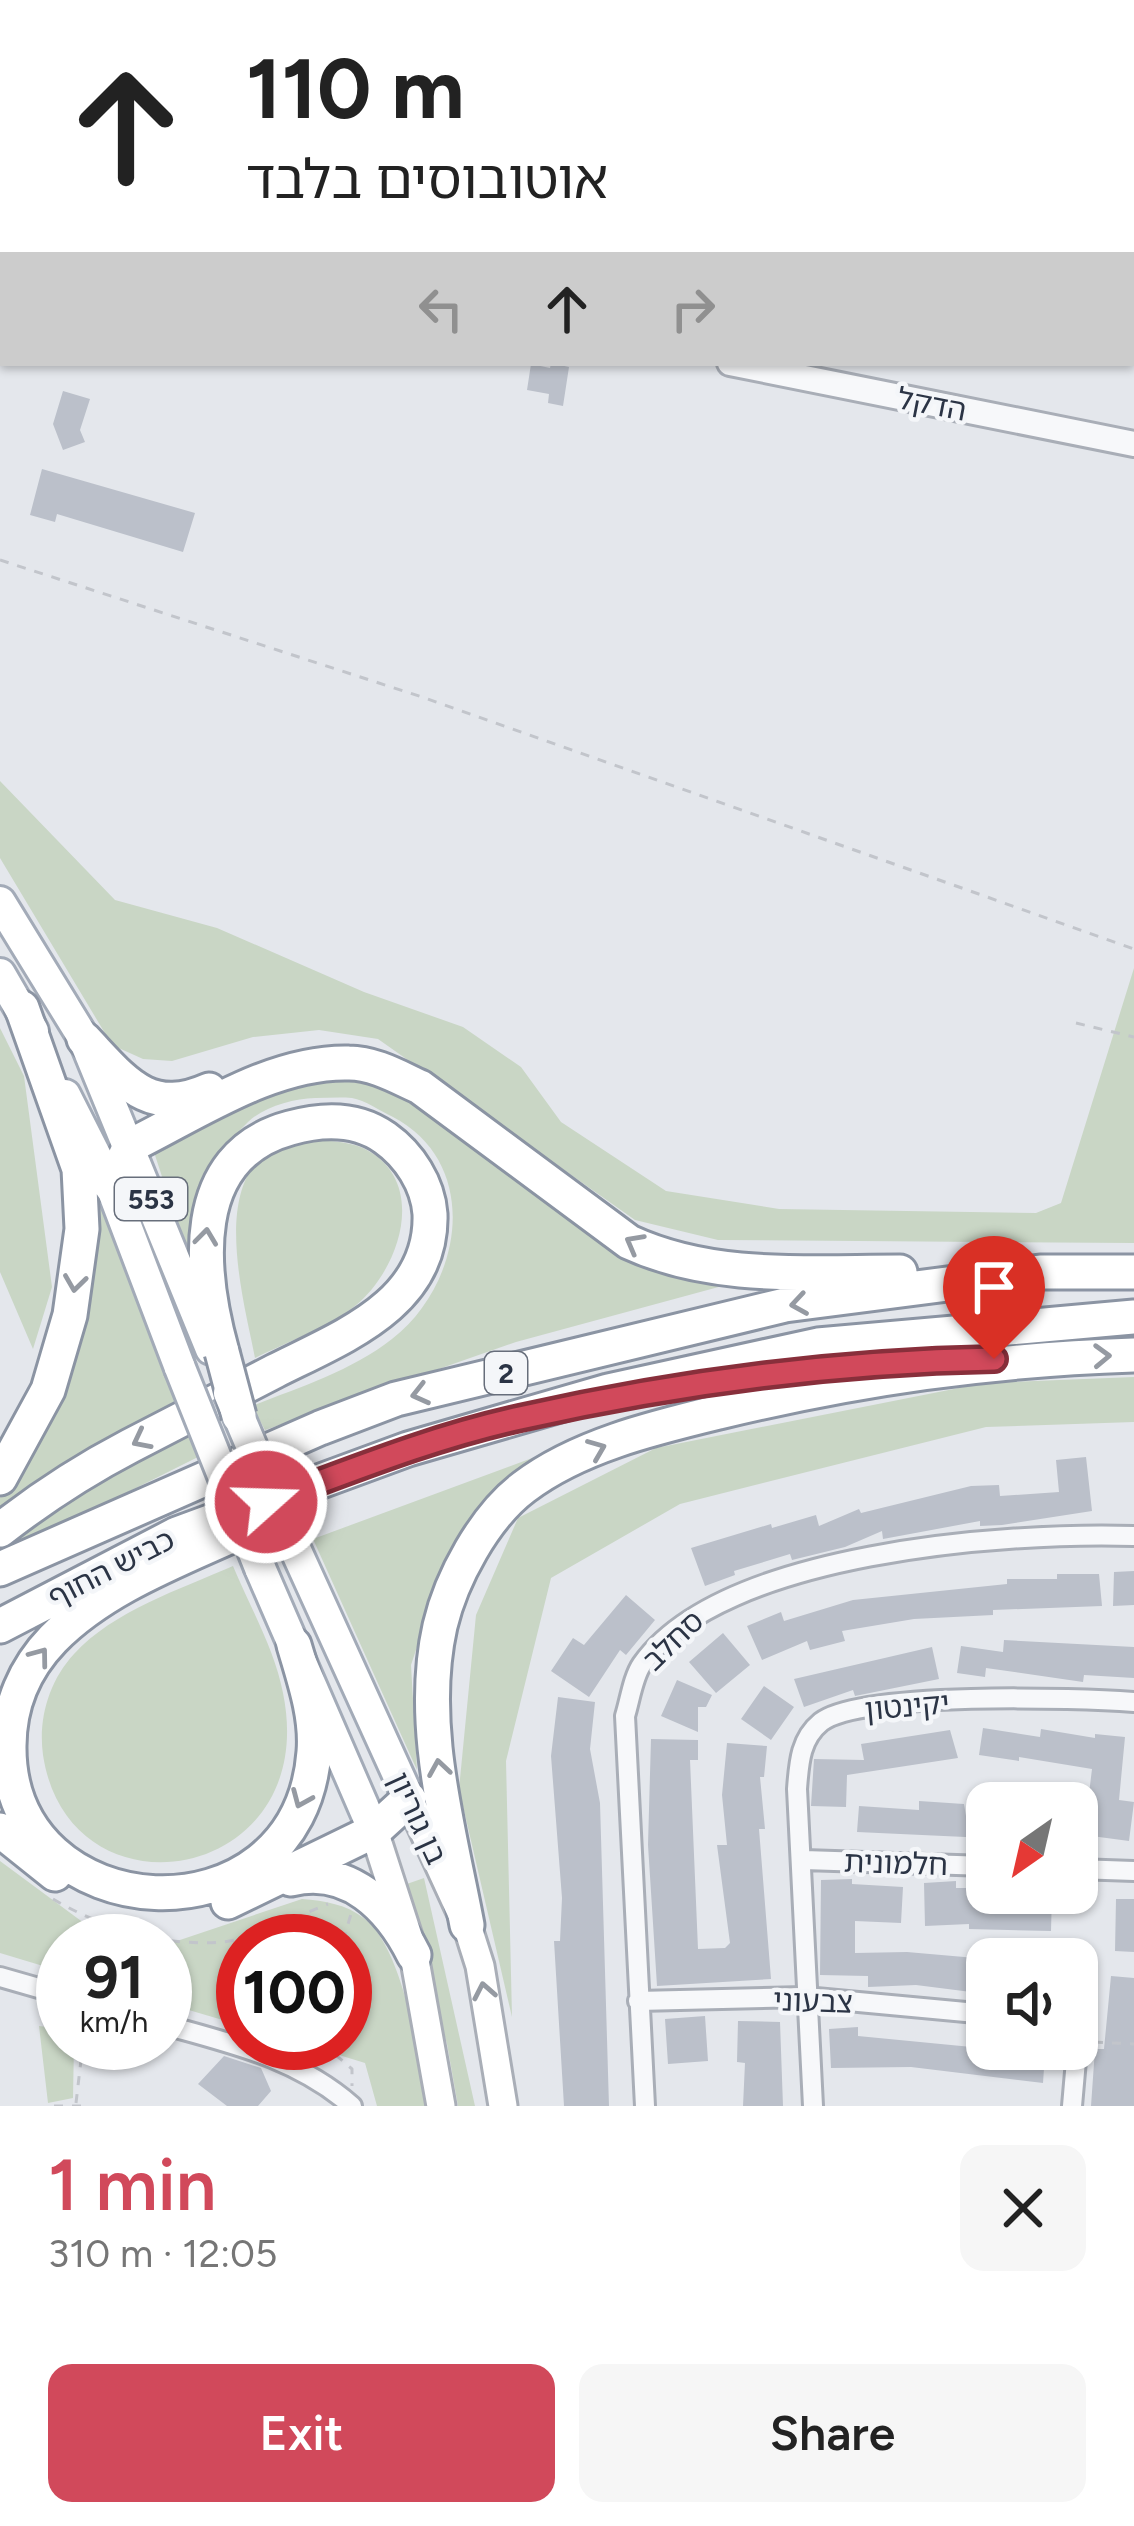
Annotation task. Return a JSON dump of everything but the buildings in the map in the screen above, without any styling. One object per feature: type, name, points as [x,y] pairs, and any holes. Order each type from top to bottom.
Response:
[{"type":"highway","points":[[0,1478],[48,1390],[70,1316],[82,1229],[79,1169],[22,1008]]},
{"type":"highway","points":[[84,1039],[124,1081],[172,1103],[258,1069],[324,1052],[364,1055],[401,1070],[629,1242],[689,1266],[806,1272],[1040,1272]]},
{"type":"highway","points":[[112,1186],[130,1146],[283,1072],[352,1062],[382,1069],[458,1112]]},
{"type":"highway","points":[[0,1530],[42,1498],[125,1448],[344,1340],[405,1289],[430,1242],[429,1204],[404,1152],[359,1124],[326,1121],[288,1128],[244,1153],[217,1194],[204,1245],[206,1288],[219,1356],[239,1416]]},
{"type":"highway","name":"כביש החוף","points":[[0,1569],[396,1399],[785,1305],[1040,1272],[1134,1273]]},
{"type":"highway","name":"כביש החוף","points":[[0,1626],[177,1534],[408,1449],[608,1391],[818,1345],[1134,1317]]},
{"type":"highway","points":[[467,1924],[436,1755],[434,1668],[452,1591],[511,1498],[552,1468],[677,1422],[838,1383],[1032,1359],[1134,1355]]},
{"type":"highway","points":[[294,1645],[314,1732],[309,1782],[282,1836],[248,1871],[204,1890],[133,1893],[78,1869],[40,1835],[19,1800],[9,1738],[16,1696],[53,1639],[102,1601],[151,1574],[408,1449]]},
{"type":"highway","points":[[266,1886],[374,1831],[410,1799]]},
{"type":"highway","points":[[0,1830],[68,1885],[130,1911],[158,1914],[208,1908],[303,1876],[338,1878],[390,1916],[414,1955]]},
{"type":"main road","name":"553","points":[[0,902],[84,1039],[219,1356]]},
{"type":"main road","name":"553","points":[[0,974],[112,1186],[260,1568],[374,1831]]},
{"type":"main road","name":"בן גוריון","points":[[239,1416],[467,1924],[480,1966],[503,2106]]},
{"type":"main road","name":"בן גוריון","points":[[374,1831],[414,1955],[441,2106]]},
{"type":"street","name":"הדקל","points":[[745,366],[1134,444]]},
{"type":"street","name":"סחלב","points":[[645,2106],[626,1716],[640,1666],[684,1622],[746,1590],[901,1551],[1083,1534],[1134,1536]]},
{"type":"street","name":"יקינטון","points":[[813,2106],[797,1789],[800,1750],[822,1720],[860,1708],[907,1704],[1064,1697],[1134,1702]]},
{"type":"street","name":"חלמונית","points":[[804,1860],[966,1865]]},
{"type":"street","points":[[1098,1870],[1134,1871]]},
{"type":"street","points":[[0,1977],[36,1987]]},
{"type":"street","name":"צבעוני","points":[[638,2001],[805,1997],[966,2012]]},
{"type":"street","points":[[192,2033],[273,2056],[352,2097]]},
{"type":"street","points":[[1072,2106],[1075,2070]]},
{"type":"lane","points":[[695,1387],[878,1361],[1032,1359]]},
{"type":"lane","points":[[518,1418],[673,1391]]},
{"type":"path","points":[[0,560],[425,698],[1134,949]]},
{"type":"path","points":[[1076,1023],[1134,1037]]},
{"type":"path","points":[[49,1897],[84,1918],[157,1939],[225,1942],[341,1899]]},
{"type":"path","points":[[1098,2044],[1134,2044]]},
{"type":"path","points":[[76,2103],[80,2070]]},
{"type":"path","points":[[54,2106],[88,2106]]},
{"type":"green space","points":[[0,781],[115,900],[217,928],[364,992],[463,1027],[521,1067],[561,1122],[666,1191],[779,1209],[1036,1213],[1061,1203],[1134,968],[1134,1243],[718,1240],[635,1220],[378,1039],[319,1030],[253,1037],[172,1061],[143,1059],[112,1045],[0,858]]},
{"type":"green space","points":[[0,1028],[24,1076],[52,1287],[33,1349],[0,1272]]},
{"type":"green space","points":[[358,1079],[415,1100],[554,1205],[737,1282],[516,1342],[265,1430],[252,1406],[325,1377],[376,1350],[416,1316],[435,1288],[452,1225],[451,1193],[440,1164],[421,1138],[362,1101],[315,1098],[280,1104],[248,1122],[225,1151],[208,1183],[187,1253],[152,1146],[306,1080]]},
{"type":"green space","points":[[307,1138],[357,1146],[384,1163],[402,1203],[401,1226],[385,1271],[355,1306],[255,1358],[237,1253],[240,1198],[248,1175],[263,1156]]},
{"type":"green space","points":[[92,1166],[182,1403],[0,1520],[0,1498],[50,1423],[78,1342],[90,1256]]},
{"type":"green space","points":[[1134,1377],[1134,1422],[986,1427],[680,1504],[551,1578],[506,1761],[512,2017],[459,1789],[476,1615],[518,1518],[656,1448],[984,1383]]},
{"type":"green space","points":[[191,1427],[200,1456],[0,1556],[0,1544],[14,1533]]},
{"type":"green space","points":[[551,1451],[500,1482],[442,1572],[411,1665],[417,1770],[313,1539]]},
{"type":"green space","points":[[233,1566],[268,1645],[283,1693],[285,1757],[266,1807],[231,1841],[187,1859],[141,1861],[97,1844],[62,1809],[43,1755],[42,1728],[52,1688],[74,1654],[108,1625]]},
{"type":"green space","points":[[0,1861],[72,1914],[36,1914],[36,1964],[0,1953]]},
{"type":"green space","points":[[424,1878],[475,2106],[458,2106],[447,2044],[404,1885]]},
{"type":"green space","points":[[302,1899],[327,1902],[357,1914],[257,1914]]},
{"type":"green space","points":[[372,1927],[390,1954],[408,2006],[427,2106],[377,2106],[367,2070],[372,2070]]},
{"type":"green space","points":[[216,1928],[216,2018],[192,2011],[192,1936]]},
{"type":"green space","points":[[44,2070],[74,2070],[73,2098],[48,2103]]},
{"type":"route","points":[[266,1502],[408,1449],[518,1418],[878,1361],[994,1359]]}]
